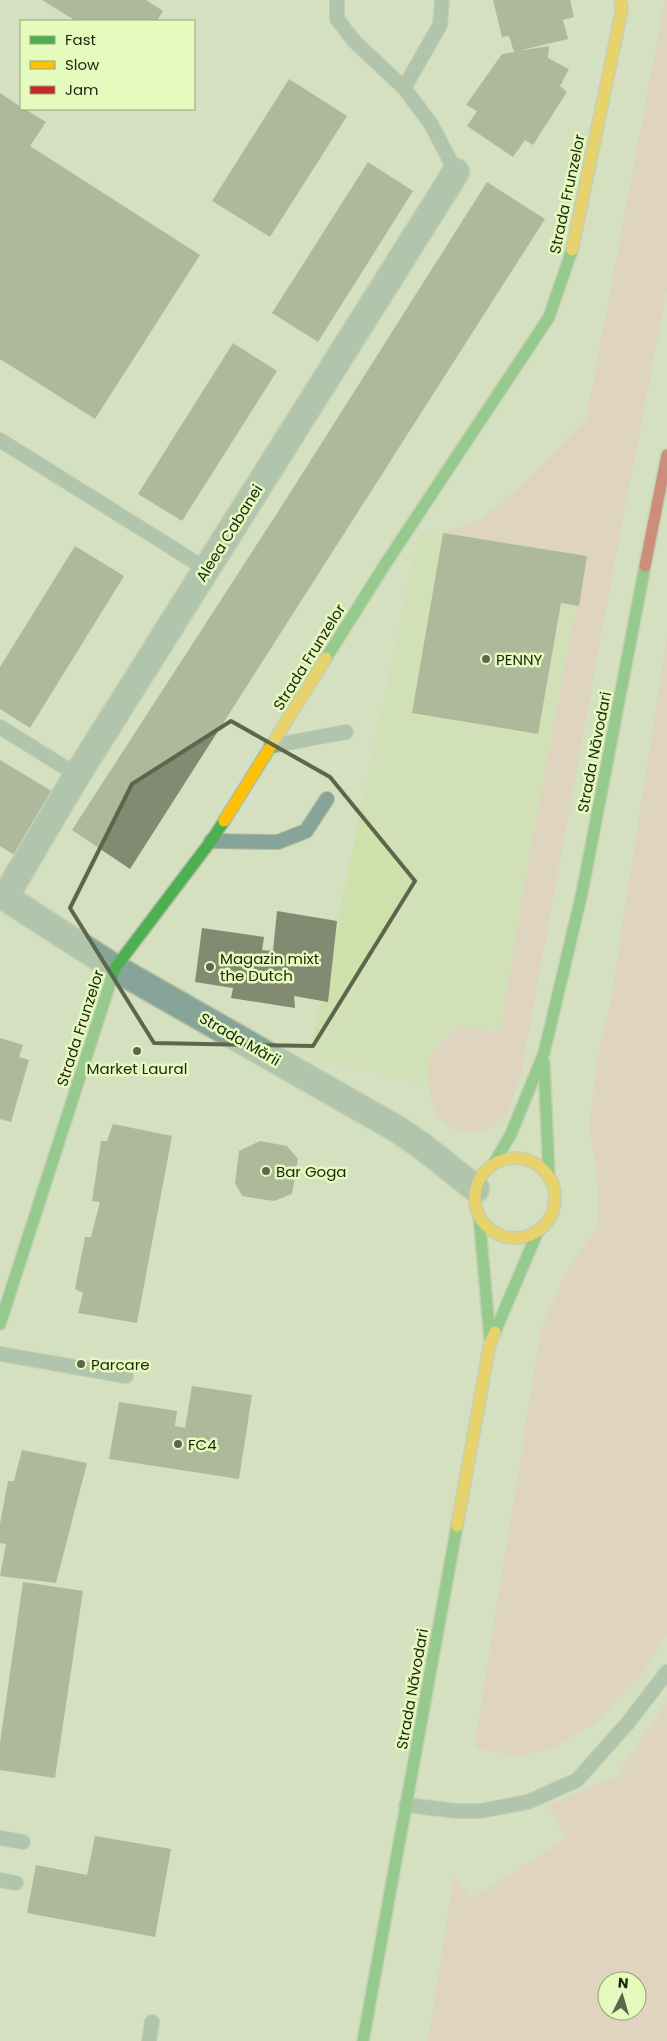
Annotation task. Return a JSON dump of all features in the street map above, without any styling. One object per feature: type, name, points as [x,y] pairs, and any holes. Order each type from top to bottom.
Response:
[{"type":"main road","name":"Strada Frunzelor","points":[[0,1324],[115,968],[211,842],[386,564],[549,317],[575,240],[622,9],[620,0]]},
{"type":"main road","name":"Strada Năvodari","points":[[544,1053],[582,894],[667,455]]},
{"type":"main road","points":[[490,1343],[479,1215],[475,1203],[476,1189],[482,1176],[493,1165],[511,1134],[544,1053]]},
{"type":"main road","points":[[544,1053],[549,1177]]},
{"type":"main road","points":[[479,1215],[486,1226],[498,1235],[514,1238],[526,1237],[538,1231],[553,1212],[554,1188],[549,1177],[541,1168],[529,1160],[518,1158],[503,1160],[493,1165]]},
{"type":"main road","points":[[490,1343],[538,1231]]},
{"type":"main road","name":"Strada Năvodari","points":[[363,2041],[490,1343]]},
{"type":"street","name":"Aleea Cabanei","points":[[2,895],[456,172]]},
{"type":"street","name":"Strada Mării","points":[[2,895],[115,968],[368,1111],[422,1146],[476,1189]]},
{"type":"lane","points":[[337,0],[337,19],[355,42],[404,88],[431,124],[456,172]]},
{"type":"lane","points":[[404,88],[440,25],[442,0]]},
{"type":"lane","points":[[0,440],[206,569]]},
{"type":"lane","points":[[0,727],[77,775]]},
{"type":"lane","points":[[271,746],[346,732]]},
{"type":"lane","points":[[211,842],[278,842],[306,831],[327,799]]},
{"type":"lane","points":[[0,1354],[126,1376]]},
{"type":"lane","points":[[406,1805],[457,1811],[480,1811],[528,1802],[577,1780],[627,1724],[667,1672]]},
{"type":"lane","points":[[0,1838],[23,1842]]},
{"type":"lane","points":[[0,1880],[16,1883]]},
{"type":"lane","points":[[149,2041],[152,2022]]},
{"type":"highlighted area","points":[[231,721],[330,777],[415,881],[313,1046],[154,1043],[70,908],[132,784]]},
{"type":"shaded area","points":[[665,0],[667,0],[667,289],[610,587],[520,1079],[508,1110],[500,1121],[485,1130],[460,1131],[444,1123],[438,1117],[434,1108],[431,1099],[429,1060],[436,1047],[457,1027],[500,1031],[527,869],[573,620],[579,605],[587,556],[443,533],[482,519],[522,485],[586,420]]},
{"type":"shaded area","points":[[443,533],[587,556],[579,606],[573,620],[488,1097],[309,1058],[419,534]]},
{"type":"shaded area","points":[[667,637],[667,1633],[642,1673],[595,1723],[550,1749],[515,1756],[474,1748],[541,1330],[562,1281],[576,1256],[592,1236],[598,1222],[599,1208],[596,1167],[589,1129],[597,1060],[610,1006]]},
{"type":"shaded area","points":[[667,1702],[667,2041],[428,2041],[454,1876],[471,1899],[566,1839],[548,1805],[616,1777]]},
{"type":"building","points":[[42,0],[146,0],[163,11],[158,20],[74,20]]},
{"type":"building","points":[[493,0],[570,0],[574,17],[563,20],[568,39],[518,51],[549,46],[548,58],[569,69],[560,86],[567,92],[533,145],[525,140],[513,157],[467,126],[477,111],[466,105],[502,54],[514,52],[509,36],[502,37]]},
{"type":"building","points":[[289,79],[347,116],[270,237],[212,201]]},
{"type":"building","points":[[0,93],[20,106],[20,110],[27,110],[46,122],[30,146],[200,255],[95,419],[0,359]]},
{"type":"building","points":[[368,162],[413,191],[318,342],[272,313]]},
{"type":"building","points":[[487,182],[545,219],[130,869],[72,830],[283,504]]},
{"type":"building","points":[[233,343],[277,371],[182,521],[138,494]]},
{"type":"building","name":"PENNY","points":[[443,533],[587,556],[579,606],[561,603],[538,734],[412,713]]},
{"type":"building","points":[[75,546],[124,576],[30,728],[0,709],[0,667]]},
{"type":"building","points":[[0,760],[55,793],[16,856],[0,846]]},
{"type":"building","points":[[277,911],[337,921],[328,1002],[294,996],[295,1008],[231,998],[233,988],[195,982],[202,928],[264,937],[262,950],[273,951]]},
{"type":"building","points":[[0,1038],[23,1045],[19,1057],[29,1060],[11,1122],[0,1119]]},
{"type":"building","points":[[113,1124],[172,1136],[137,1323],[78,1313],[83,1293],[75,1289],[85,1237],[91,1237],[100,1202],[92,1201],[101,1141],[107,1141]]},
{"type":"building","name":"Bar Goga","points":[[260,1141],[287,1146],[298,1159],[292,1194],[274,1201],[242,1196],[235,1183],[239,1151]]},
{"type":"building","name":"FC4","points":[[192,1386],[252,1395],[239,1479],[109,1459],[119,1402],[177,1411],[175,1426],[185,1428]]},
{"type":"building","points":[[22,1450],[87,1463],[56,1583],[0,1576],[6,1544],[0,1543],[0,1524],[8,1481],[14,1481]]},
{"type":"building","points":[[23,1582],[83,1591],[55,1778],[0,1770],[0,1743]]},
{"type":"building","points":[[95,1836],[171,1849],[155,1937],[27,1913],[36,1865],[87,1875]]},
{"type":"traffic: fast","points":[[326,658],[386,563],[549,317],[572,250]]},
{"type":"traffic: fast","points":[[493,1165],[511,1134],[544,1053],[582,893],[645,566]]},
{"type":"traffic: fast","points":[[0,1324],[115,968],[224,821]]},
{"type":"traffic: fast","points":[[544,1063],[549,1177]]},
{"type":"traffic: fast","points":[[479,1215],[490,1339]]},
{"type":"traffic: fast","points":[[495,1332],[538,1231]]},
{"type":"traffic: fast","points":[[363,2041],[457,1526]]},
{"type":"traffic: slow","points":[[572,250],[622,9],[620,0]]},
{"type":"traffic: slow","points":[[224,821],[326,658]]},
{"type":"traffic: slow","points":[[515,1158],[530,1161],[543,1170],[552,1183],[555,1198],[552,1213],[543,1226],[530,1235],[515,1238],[500,1235],[487,1226],[478,1213],[475,1198],[478,1183],[487,1170],[500,1161],[515,1158]]},
{"type":"traffic: slow","points":[[457,1526],[490,1343],[495,1332]]},
{"type":"traffic: jam","points":[[645,566],[667,455]]},
{"type":"place","name":"PENNY","points":[[486,659]]},
{"type":"place","name":"Magazin mixt the Dutch","points":[[210,967]]},
{"type":"place","name":"Market Laural","points":[[137,1051]]},
{"type":"place","name":"Bar Goga","points":[[266,1171]]},
{"type":"place","name":"Parcare","points":[[81,1364]]},
{"type":"place","name":"FC4","points":[[178,1444]]}]
